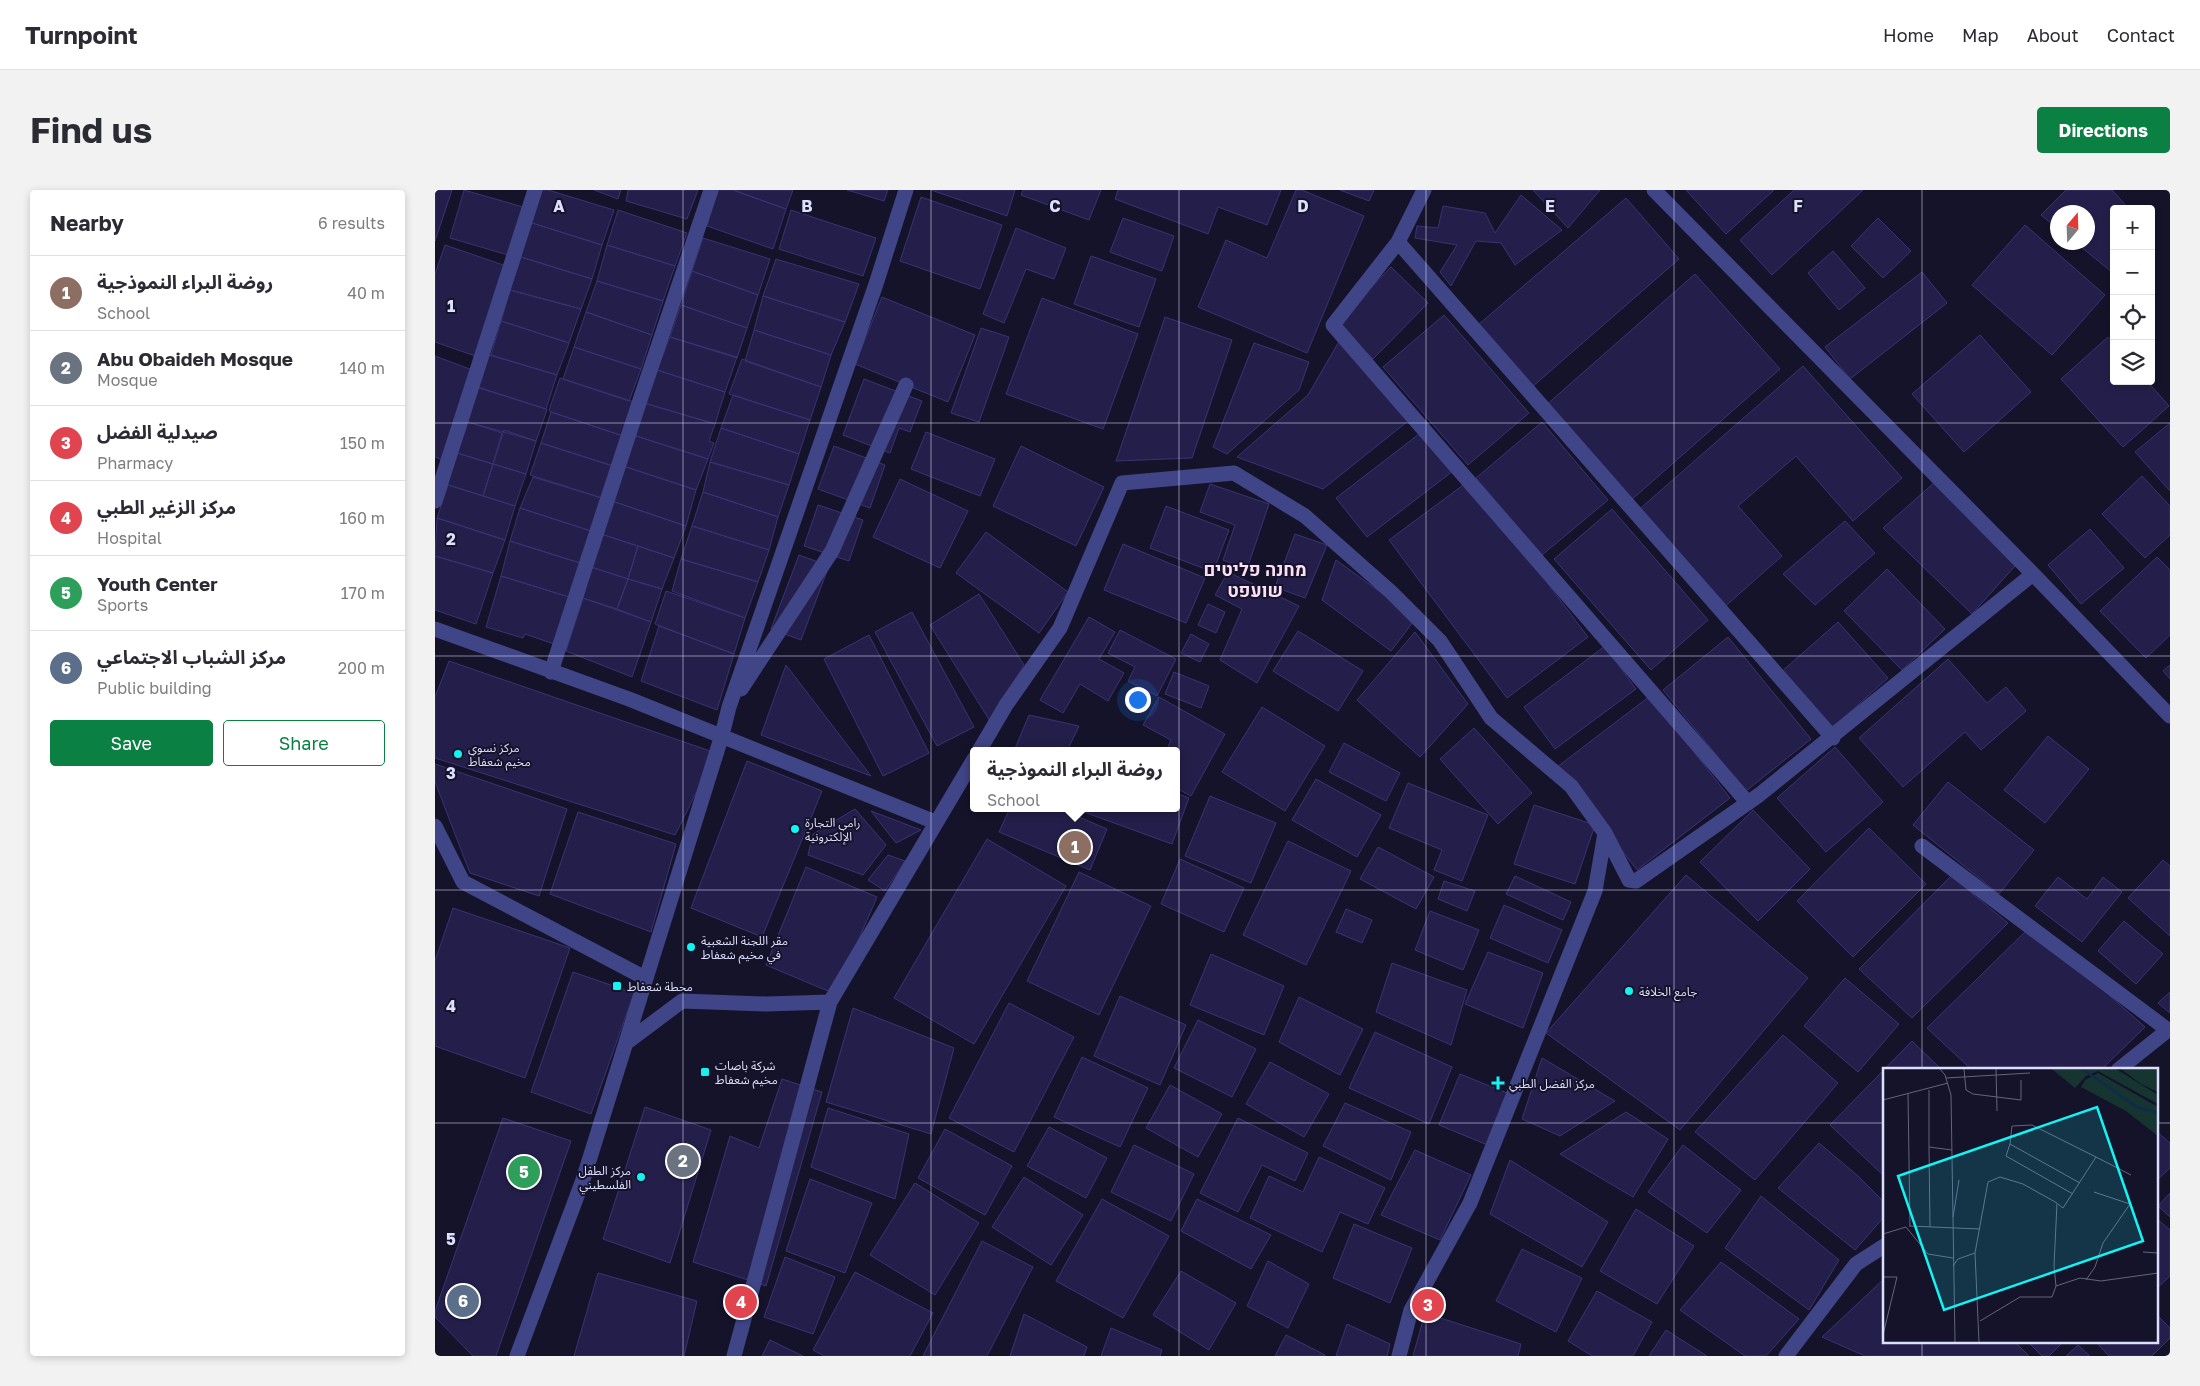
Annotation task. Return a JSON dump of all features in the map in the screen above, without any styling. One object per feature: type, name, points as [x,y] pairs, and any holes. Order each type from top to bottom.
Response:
[{"type":"street","points":[[435,501],[535,190]]},
{"type":"street","points":[[551,672],[711,190]]},
{"type":"street","points":[[517,1356],[583,1180],[722,735],[729,707],[876,284],[906,190]]},
{"type":"street","points":[[1424,190],[1398,242],[1333,325],[1748,804]]},
{"type":"street","points":[[1654,190],[2033,574],[2170,716]]},
{"type":"street","points":[[1398,242],[1833,738]]},
{"type":"street","points":[[729,707],[832,551],[906,385]]},
{"type":"street","points":[[981,747],[1006,706],[1059,628],[1122,483],[1234,473],[1305,516],[1391,592],[1440,642],[1491,718],[1571,786],[1605,834],[1629,880],[1636,881],[1748,804],[1833,738],[2033,574]]},
{"type":"street","points":[[435,629],[629,699],[935,822]]},
{"type":"street","points":[[734,1356],[830,1002],[970,765]]},
{"type":"street","points":[[435,826],[463,882],[645,978]]},
{"type":"street","points":[[1399,1356],[1411,1310],[1470,1203],[1595,891],[1605,834]]},
{"type":"street","points":[[1922,846],[2168,1030],[2120,1068]]},
{"type":"street","points":[[625,1043],[682,1001],[766,1004],[830,1002]]},
{"type":"street","points":[[1786,1356],[1856,1264],[1883,1247]]},
{"type":"building","points":[[435,190],[452,190],[435,241]]},
{"type":"building","points":[[464,190],[523,207],[508,255],[450,238]]},
{"type":"building","points":[[538,190],[548,190],[614,210],[602,245],[529,222]]},
{"type":"building","points":[[594,190],[621,190],[618,199]]},
{"type":"building","points":[[628,190],[698,190],[687,219],[626,201]]},
{"type":"building","points":[[717,190],[733,190],[786,209],[773,249],[707,226]]},
{"type":"building","points":[[733,190],[793,190],[786,209]]},
{"type":"building","points":[[847,190],[888,190],[884,201]]},
{"type":"building","points":[[931,190],[1015,190],[1007,216]]},
{"type":"building","points":[[1023,190],[1101,190],[1089,220],[1021,195]]},
{"type":"building","points":[[1118,190],[1281,190],[1267,225],[1218,207],[1208,234],[1115,199]]},
{"type":"building","points":[[1296,190],[1302,190],[1364,216],[1307,353],[1198,307],[1226,240],[1267,258]]},
{"type":"building","points":[[1340,190],[1374,190],[1369,201]]},
{"type":"building","points":[[1533,190],[1600,190],[1568,228]]},
{"type":"building","points":[[1686,190],[1774,190],[1726,234]]},
{"type":"building","points":[[1794,190],[1863,190],[1772,275],[1740,240]]},
{"type":"building","points":[[2066,190],[2112,190],[2125,205],[2110,205],[2110,271],[2085,250],[2095,250],[2095,205],[2051,205]]},
{"type":"building","points":[[1521,195],[1562,230],[1515,265],[1501,243],[1476,241],[1451,286],[1440,272],[1457,245],[1415,238],[1417,226],[1438,228],[1443,206],[1485,213],[1495,233]]},
{"type":"building","points":[[921,197],[1002,225],[980,289],[900,261]]},
{"type":"building","points":[[1626,198],[1679,259],[1532,387],[1478,325]]},
{"type":"building","points":[[2050,206],[2050,222],[2041,215]]},
{"type":"building","points":[[618,210],[687,233],[675,266],[607,245]]},
{"type":"building","points":[[791,210],[876,238],[863,276],[779,249]]},
{"type":"building","points":[[1123,218],[1174,236],[1162,271],[1110,252]]},
{"type":"building","points":[[1878,218],[1911,251],[1883,278],[1851,246]]},
{"type":"building","points":[[529,222],[602,245],[592,279],[521,257]]},
{"type":"building","points":[[2025,225],[2050,247],[2050,250],[2054,250],[2105,295],[2052,355],[1972,285]]},
{"type":"building","points":[[1016,228],[1066,248],[1054,279],[1026,269],[1004,323],[983,314]]},
{"type":"building","points":[[703,238],[770,259],[758,295],[692,271]]},
{"type":"building","points":[[445,245],[512,268],[481,358],[435,342],[435,274]]},
{"type":"building","points":[[607,245],[675,266],[663,301],[597,281]]},
{"type":"building","points":[[1833,251],[1865,288],[1839,310],[1808,273]]},
{"type":"building","points":[[1091,256],[1156,279],[1139,327],[1074,304]]},
{"type":"building","points":[[521,257],[592,279],[581,309],[510,290]]},
{"type":"building","points":[[776,259],[859,284],[845,322],[763,296]]},
{"type":"building","points":[[1391,267],[1428,303],[1373,359],[1336,324]]},
{"type":"building","points":[[692,271],[758,295],[747,328],[681,305]]},
{"type":"building","points":[[1922,272],[1947,303],[1850,379],[1825,347]]},
{"type":"building","points":[[1695,274],[1780,369],[1629,502],[1544,407]]},
{"type":"building","points":[[597,281],[663,301],[652,335],[586,312]]},
{"type":"building","points":[[510,290],[581,309],[569,343],[501,321]]},
{"type":"building","points":[[763,296],[845,322],[831,355],[754,330]]},
{"type":"building","points":[[882,297],[975,335],[948,402],[855,364]]},
{"type":"building","points":[[1042,298],[1138,334],[1103,429],[1006,394]]},
{"type":"building","points":[[681,305],[747,328],[737,358],[670,337]]},
{"type":"building","points":[[586,312],[652,335],[641,369],[574,347]]},
{"type":"building","points":[[1444,315],[1529,413],[1468,465],[1383,367]]},
{"type":"building","points":[[1165,317],[1232,340],[1192,458],[1116,461]]},
{"type":"building","points":[[501,321],[569,343],[557,375],[491,355]]},
{"type":"building","points":[[981,328],[1009,337],[979,422],[951,413]]},
{"type":"building","points":[[754,330],[831,355],[821,387],[745,361]]},
{"type":"building","points":[[1980,335],[2031,392],[1964,452],[1912,394]]},
{"type":"building","points":[[670,337],[737,357],[725,392],[657,370]]},
{"type":"building","points":[[2108,337],[2110,339],[2110,385],[2151,385],[2169,406],[2123,447],[2061,379]]},
{"type":"building","points":[[1341,338],[1408,421],[1323,489],[1237,457],[1308,395]]},
{"type":"building","points":[[1254,343],[1309,362],[1299,390],[1227,454],[1213,447]]},
{"type":"building","points":[[574,347],[641,369],[629,401],[563,379]]},
{"type":"building","points":[[486,354],[557,375],[546,409],[473,386]]},
{"type":"building","points":[[435,356],[475,371],[443,460],[435,457]]},
{"type":"building","points":[[742,359],[821,387],[810,420],[729,394]]},
{"type":"building","points":[[1803,366],[1902,478],[1853,521],[1796,456],[1738,506],[1782,556],[1721,610],[1635,513]]},
{"type":"building","points":[[657,370],[725,392],[715,424],[644,403]]},
{"type":"building","points":[[560,378],[634,402],[623,436],[551,412],[549,410]]},
{"type":"building","points":[[864,379],[922,401],[910,432],[899,428],[890,453],[843,435]]},
{"type":"building","points":[[478,387],[546,409],[536,441],[468,422]]},
{"type":"building","points":[[733,395],[810,420],[799,454],[721,428]]},
{"type":"building","points":[[644,403],[715,424],[709,441],[714,443],[708,459],[633,435]]},
{"type":"building","points":[[551,412],[623,436],[613,466],[541,443]]},
{"type":"building","points":[[468,422],[502,433],[493,464],[457,453]]},
{"type":"building","points":[[1542,422],[1608,500],[1542,555],[1476,478]]},
{"type":"building","points":[[2170,423],[2170,491],[2135,452]]},
{"type":"building","points":[[721,428],[799,454],[789,485],[710,462]]},
{"type":"building","points":[[504,430],[536,441],[526,474],[493,464]]},
{"type":"building","points":[[1423,431],[1453,471],[1367,537],[1336,498]]},
{"type":"building","points":[[926,432],[995,459],[980,496],[911,469]]},
{"type":"building","points":[[633,435],[708,459],[696,490],[623,466]]},
{"type":"building","points":[[541,443],[613,466],[602,498],[530,475]]},
{"type":"building","points":[[834,446],[885,465],[870,508],[818,489]]},
{"type":"building","points":[[1021,446],[1104,487],[1076,546],[993,506]]},
{"type":"building","points":[[457,453],[493,464],[483,496],[446,484]]},
{"type":"building","points":[[710,462],[789,485],[778,517],[703,492]]},
{"type":"building","points":[[493,464],[526,474],[515,506],[483,496]]},
{"type":"building","points":[[623,466],[696,490],[686,526],[612,501]]},
{"type":"building","points":[[2142,476],[2170,506],[2170,535],[2145,558],[2102,514]]},
{"type":"building","points":[[533,477],[602,498],[591,531],[520,508]]},
{"type":"building","points":[[900,479],[968,511],[940,568],[873,537]]},
{"type":"building","points":[[1470,480],[1588,637],[1507,698],[1389,540]]},
{"type":"building","points":[[1935,482],[2015,566],[1972,614],[1883,528]]},
{"type":"building","points":[[1210,484],[1269,504],[1247,569],[1223,560],[1235,525],[1200,512]]},
{"type":"building","points":[[448,485],[515,506],[505,540],[437,518]]},
{"type":"building","points":[[703,492],[778,517],[769,550],[692,526]]},
{"type":"building","points":[[612,501],[686,526],[674,558],[601,534]]},
{"type":"building","points":[[818,505],[863,520],[849,561],[804,546]]},
{"type":"building","points":[[1166,506],[1229,530],[1213,572],[1150,548]]},
{"type":"building","points":[[520,508],[591,531],[580,563],[510,541]]},
{"type":"building","points":[[1612,509],[1708,620],[1651,670],[1554,559]]},
{"type":"building","points":[[437,518],[505,540],[493,573],[435,556]]},
{"type":"building","points":[[1845,521],[1875,553],[1815,605],[1783,574]]},
{"type":"building","points":[[692,526],[769,550],[758,582],[681,559]]},
{"type":"building","points":[[2090,529],[2124,568],[2081,604],[2048,565]]},
{"type":"building","points":[[986,532],[1068,592],[1039,633],[956,573]]},
{"type":"building","points":[[601,534],[638,546],[628,579],[591,567]]},
{"type":"building","points":[[1295,534],[1327,545],[1305,598],[1275,587]]},
{"type":"building","points":[[510,541],[580,563],[569,597],[501,576]]},
{"type":"building","points":[[1123,544],[1205,578],[1186,623],[1104,590]]},
{"type":"building","points":[[638,546],[674,558],[662,589],[628,579]]},
{"type":"building","points":[[799,555],[829,566],[801,640],[771,629]]},
{"type":"building","points":[[435,556],[493,573],[476,624],[435,610]]},
{"type":"building","points":[[2157,557],[2170,570],[2170,635],[2146,658],[2100,611]]},
{"type":"building","points":[[681,559],[758,582],[745,618],[672,591]]},
{"type":"building","points":[[1336,560],[1416,618],[1391,651],[1322,600]]},
{"type":"building","points":[[591,567],[628,579],[617,609],[583,598]]},
{"type":"building","points":[[1887,569],[1945,629],[1902,670],[1844,611]]},
{"type":"building","points":[[1228,572],[1299,606],[1257,683],[1220,660],[1242,609],[1215,595]]},
{"type":"building","points":[[501,576],[569,597],[554,644],[525,634],[523,638],[486,627]]},
{"type":"building","points":[[628,579],[662,589],[651,622],[617,609]]},
{"type":"building","points":[[666,591],[745,618],[734,654],[655,624]]},
{"type":"building","points":[[979,594],[1024,665],[990,721],[930,625]]},
{"type":"building","points":[[583,598],[651,622],[632,677],[566,651]]},
{"type":"building","points":[[1208,604],[1225,612],[1216,633],[1198,625]]},
{"type":"building","points":[[912,612],[974,727],[937,746],[875,632]]},
{"type":"building","points":[[1089,617],[1115,632],[1099,659],[1124,673],[1108,701],[1080,684],[1063,713],[1040,700]]},
{"type":"building","points":[[1838,622],[1888,678],[1830,730],[1780,673]]},
{"type":"building","points":[[659,626],[734,654],[717,710],[641,681]]},
{"type":"building","points":[[1120,630],[1176,659],[1157,696],[1128,681],[1135,667],[1108,653]]},
{"type":"building","points":[[1298,631],[1363,671],[1338,711],[1273,671]]},
{"type":"building","points":[[1415,632],[1468,704],[1420,757],[1357,700]]},
{"type":"building","points":[[1191,634],[1209,644],[1200,662],[1181,653]]},
{"type":"building","points":[[869,635],[929,753],[883,776],[824,659]]},
{"type":"building","points":[[1728,637],[1811,739],[1746,791],[1663,690]]},
{"type":"building","points":[[1605,646],[1636,689],[1555,749],[1524,707]]},
{"type":"building","points":[[1948,659],[1987,703],[2006,687],[2026,711],[1981,750],[1965,732],[1903,787],[1859,738]]},
{"type":"building","points":[[449,661],[716,753],[675,835],[435,758],[435,697]]},
{"type":"building","points":[[786,665],[871,776],[761,735]]},
{"type":"building","points":[[2170,665],[2170,679],[2163,671]]},
{"type":"building","points":[[1174,672],[1209,686],[1201,708],[1165,694]]},
{"type":"building","points":[[1650,696],[1730,798],[1637,870],[1557,767]]},
{"type":"building","points":[[1159,697],[1225,734],[1191,796],[1180,790],[1180,747],[1168,747],[1171,740],[1143,725]]},
{"type":"building","points":[[1262,707],[1325,746],[1285,811],[1222,772]]},
{"type":"building","points":[[1029,715],[1079,726],[1069,747],[1016,747]]},
{"type":"building","points":[[1474,728],[1532,793],[1498,824],[1440,759]]},
{"type":"building","points":[[2048,736],[2089,769],[2045,823],[2004,790]]},
{"type":"building","points":[[1344,743],[1400,773],[1386,801],[1329,772]]},
{"type":"building","points":[[1835,747],[1883,802],[1826,852],[1777,798]]},
{"type":"building","points":[[747,761],[822,791],[762,937],[691,908]]},
{"type":"building","points":[[435,764],[567,809],[539,896],[470,873],[435,782]]},
{"type":"building","points":[[1316,779],[1381,815],[1357,857],[1292,820]]},
{"type":"building","points":[[1948,782],[2034,850],[1999,894],[1913,825]]},
{"type":"building","points":[[1408,783],[1488,815],[1462,881],[1434,870],[1442,850],[1389,828]]},
{"type":"building","points":[[1180,795],[1189,798],[1172,844],[1084,812],[1180,812]]},
{"type":"building","points":[[1210,796],[1276,823],[1251,883],[1185,856]]},
{"type":"building","points":[[1534,805],[1595,825],[1575,884],[1514,864]]},
{"type":"building","points":[[855,809],[886,845],[863,875],[808,855],[813,834]]},
{"type":"building","points":[[1753,810],[1810,869],[1758,921],[1700,862]]},
{"type":"building","points":[[871,811],[921,830],[896,843]]},
{"type":"building","points":[[578,812],[676,844],[651,932],[550,894]]},
{"type":"building","points":[[1008,812],[1067,812],[1107,829],[1090,870],[999,832]]},
{"type":"building","points":[[1869,828],[1926,884],[1853,957],[1797,901]]},
{"type":"building","points":[[987,839],[1066,886],[974,1044],[894,998]]},
{"type":"building","points":[[1288,841],[1351,871],[1306,965],[1243,935]]},
{"type":"building","points":[[1378,847],[1434,877],[1416,909],[1360,879]]},
{"type":"building","points":[[888,855],[905,861],[885,891],[868,880]]},
{"type":"building","points":[[1180,859],[1244,888],[1224,932],[1161,904]]},
{"type":"building","points":[[2163,860],[2170,866],[2170,936],[2128,898]]},
{"type":"building","points":[[806,867],[877,897],[835,994],[766,965]]},
{"type":"building","points":[[1079,872],[1151,906],[1099,1015],[1027,981]]},
{"type":"building","points":[[1686,875],[1808,978],[1680,1130],[1546,1033]]},
{"type":"building","points":[[1515,876],[1571,902],[1563,920],[1506,894]]},
{"type":"building","points":[[1951,876],[2008,923],[1912,1018],[1859,969]]},
{"type":"building","points":[[2058,877],[2087,899],[2103,877],[2122,892],[2082,942],[2035,906]]},
{"type":"building","points":[[1444,881],[1475,891],[1467,911],[1438,899]]},
{"type":"building","points":[[1504,905],[1562,930],[1548,963],[1490,938]]},
{"type":"building","points":[[453,908],[570,948],[525,1078],[435,1046],[435,961]]},
{"type":"building","points":[[1346,909],[1372,920],[1362,943],[1336,932]]},
{"type":"building","points":[[1430,911],[1479,930],[1463,970],[1415,950]]},
{"type":"building","points":[[2124,921],[2163,954],[2136,984],[2098,951]]},
{"type":"building","points":[[2031,926],[2145,1027],[2103,1068],[1970,1068],[1927,1028]]},
{"type":"building","points":[[1488,952],[1543,973],[1523,1028],[1465,1004]]},
{"type":"building","points":[[1211,954],[1284,986],[1264,1035],[1190,1005]]},
{"type":"building","points":[[1392,963],[1467,990],[1451,1045],[1376,1012]]},
{"type":"building","points":[[573,972],[634,993],[591,1114],[531,1092]]},
{"type":"building","points":[[1845,978],[1899,1024],[1858,1072],[1804,1026]]},
{"type":"building","points":[[2170,992],[2170,1013],[2158,1003]]},
{"type":"building","points":[[1120,996],[1186,1025],[1160,1085],[1094,1056]]},
{"type":"building","points":[[1299,997],[1363,1029],[1340,1075],[1279,1042]]},
{"type":"building","points":[[1009,1003],[1074,1037],[1014,1152],[949,1118]]},
{"type":"building","points":[[853,1008],[954,1048],[931,1134],[826,1102]]},
{"type":"building","points":[[1198,1020],[1256,1049],[1232,1097],[1174,1068]]},
{"type":"building","points":[[1375,1032],[1452,1067],[1429,1124],[1349,1088]]},
{"type":"building","points":[[1783,1035],[1838,1083],[1755,1180],[1695,1132]]},
{"type":"building","points":[[1912,1041],[1940,1068],[1886,1068]]},
{"type":"building","points":[[1082,1057],[1148,1088],[1120,1147],[1054,1117]]},
{"type":"building","points":[[1542,1058],[1615,1101],[1560,1136],[1522,1119]]},
{"type":"building","points":[[1270,1062],[1329,1094],[1304,1137],[1246,1104]]},
{"type":"building","points":[[1883,1071],[1883,1175],[1830,1125]]},
{"type":"building","points":[[1460,1074],[1507,1093],[1490,1146],[1439,1125]]},
{"type":"building","points":[[782,1079],[822,1092],[766,1286],[693,1262],[730,1136],[759,1148]]},
{"type":"building","points":[[1170,1085],[1222,1114],[1198,1157],[1146,1128]]},
{"type":"building","points":[[1345,1103],[1411,1132],[1391,1180],[1323,1146]]},
{"type":"building","points":[[645,1107],[711,1130],[670,1263],[603,1239]]},
{"type":"building","points":[[828,1108],[909,1134],[895,1199],[811,1167]]},
{"type":"building","points":[[1626,1112],[1668,1139],[1633,1197],[1560,1154]]},
{"type":"building","points":[[503,1118],[571,1141],[496,1356],[473,1356],[435,1317],[435,1311]]},
{"type":"building","points":[[1238,1118],[1308,1153],[1295,1181],[1262,1165],[1238,1212],[1200,1193]]},
{"type":"building","points":[[1049,1127],[1107,1158],[1086,1198],[1027,1166]]},
{"type":"building","points":[[945,1129],[1012,1166],[985,1215],[918,1178]]},
{"type":"building","points":[[2157,1132],[2170,1143],[2170,1168],[2157,1180]]},
{"type":"building","points":[[1819,1143],[1858,1176],[1883,1201],[1883,1218],[1855,1250],[1778,1188]]},
{"type":"building","points":[[1134,1145],[1194,1174],[1171,1221],[1111,1192]]},
{"type":"building","points":[[1683,1145],[1741,1190],[1707,1233],[1648,1192]]},
{"type":"building","points":[[1415,1150],[1471,1175],[1440,1240],[1381,1215]]},
{"type":"building","points":[[1319,1157],[1385,1188],[1368,1224],[1340,1212],[1322,1252],[1250,1218],[1269,1176],[1303,1192]]},
{"type":"building","points":[[1510,1160],[1608,1222],[1582,1267],[1490,1214]]},
{"type":"building","points":[[1024,1177],[1083,1215],[1051,1265],[992,1227]]},
{"type":"building","points":[[810,1179],[872,1203],[845,1273],[786,1251]]},
{"type":"building","points":[[915,1183],[979,1223],[935,1295],[870,1255]]},
{"type":"building","points":[[2170,1193],[2170,1217],[2158,1206]]},
{"type":"building","points":[[1761,1196],[1839,1260],[1809,1310],[1725,1248]]},
{"type":"building","points":[[1102,1199],[1169,1236],[1123,1318],[1056,1281]]},
{"type":"building","points":[[1197,1199],[1271,1235],[1251,1269],[1181,1231]]},
{"type":"building","points":[[1636,1209],[1694,1246],[1657,1304],[1600,1271]]},
{"type":"building","points":[[2157,1219],[2170,1230],[2170,1276],[2157,1288]]},
{"type":"building","points":[[1354,1224],[1412,1248],[1390,1303],[1333,1278]]},
{"type":"building","points":[[982,1241],[1033,1267],[987,1356],[923,1356]]},
{"type":"building","points":[[1522,1249],[1582,1278],[1556,1332],[1496,1301]]},
{"type":"building","points":[[785,1257],[835,1277],[813,1334],[764,1317]]},
{"type":"building","points":[[1268,1261],[1309,1284],[1288,1328],[1247,1306]]},
{"type":"building","points":[[1721,1262],[1799,1319],[1766,1356],[1745,1356],[1680,1310]]},
{"type":"building","points":[[1181,1271],[1236,1303],[1209,1350],[1153,1315]]},
{"type":"building","points":[[855,1272],[933,1313],[910,1356],[824,1356],[813,1350]]},
{"type":"building","points":[[598,1273],[697,1301],[684,1356],[574,1356]]},
{"type":"building","points":[[1883,1280],[1883,1344],[2017,1344],[2029,1356],[1865,1356],[1822,1337]]},
{"type":"building","points":[[1597,1291],[1652,1322],[1633,1356],[1592,1356],[1568,1341]]},
{"type":"building","points":[[1425,1313],[1521,1344],[1518,1356],[1413,1356]]},
{"type":"building","points":[[1024,1314],[1087,1347],[1084,1356],[1010,1356]]},
{"type":"building","points":[[2157,1315],[2170,1328],[2170,1338],[2152,1356],[2109,1356],[2098,1344],[2157,1344]]},
{"type":"building","points":[[1347,1324],[1390,1344],[1387,1356],[1336,1356]]},
{"type":"building","points":[[1111,1328],[1162,1350],[1160,1356],[1101,1356]]},
{"type":"building","points":[[1666,1330],[1707,1356],[1649,1356]]},
{"type":"building","points":[[1286,1335],[1325,1355],[1325,1356],[1275,1356]]},
{"type":"building","points":[[770,1340],[803,1356],[762,1356]]},
{"type":"building","points":[[2030,1344],[2061,1344],[2049,1356],[2042,1356]]},
{"type":"building","points":[[2078,1345],[2090,1356],[2066,1356]]},
{"type":"place","name":"مركز نسوي مخيم شعفاط","points":[[458,754]]},
{"type":"place","name":"رامي التجارة الإلكترونية","points":[[795,829]]},
{"type":"place","name":"روضة البراء النموذجية","points":[[1075,847]]},
{"type":"place","name":"مقر اللجنة الشعبية في مخيم شعفاط","points":[[691,947]]},
{"type":"place","name":"محطة شعفاط","points":[[617,986]]},
{"type":"place","name":"جامع الخلافة","points":[[1629,991]]},
{"type":"place","name":"شركة باصات مخيم شعفاط","points":[[705,1072]]},
{"type":"place","name":"مركز الفضل الطبي","points":[[1498,1083]]},
{"type":"place","name":"Abu Obaideh Mosque","points":[[683,1161]]},
{"type":"place","name":"Youth Center","points":[[524,1172]]},
{"type":"place","name":"مركز الطفل الفلسطيني","points":[[641,1177]]},
{"type":"place","name":"مركز الشباب الاجتماعي","points":[[463,1301]]},
{"type":"place","name":"مركز الزغير الطبي","points":[[741,1302]]},
{"type":"place","name":"صيدلية الفضل","points":[[1428,1305]]},
{"type":"district","name":"מחנה פליטים שועפט","points":[[1255,579]]}]
